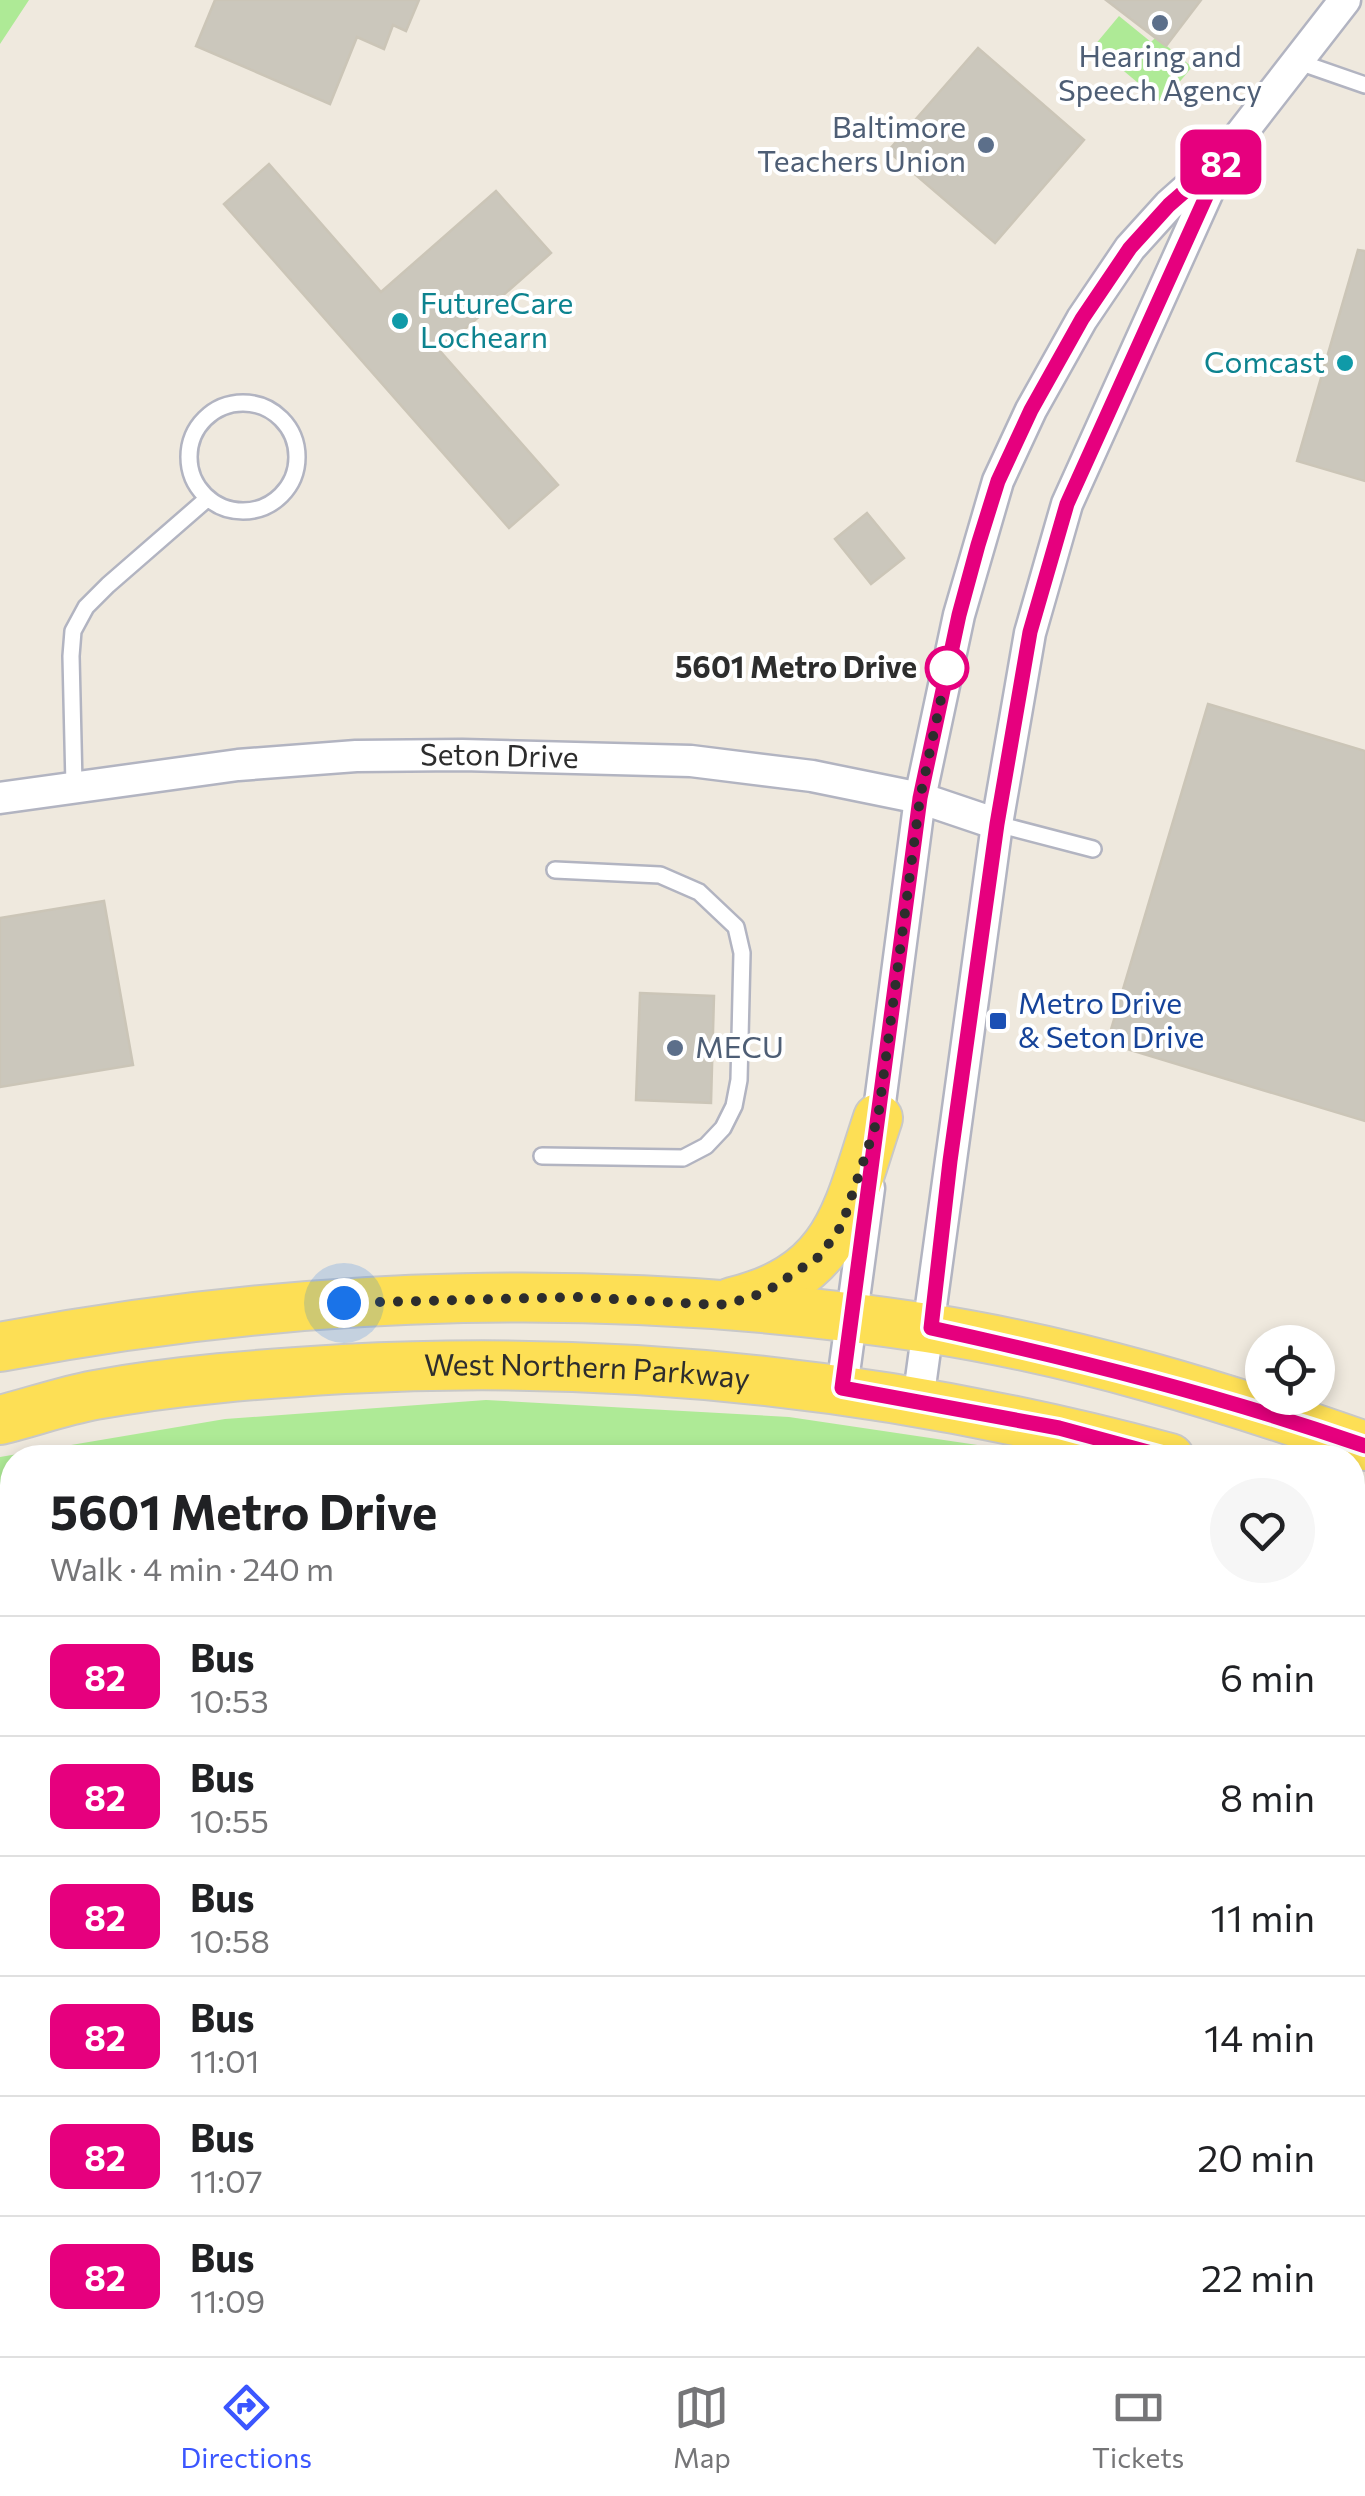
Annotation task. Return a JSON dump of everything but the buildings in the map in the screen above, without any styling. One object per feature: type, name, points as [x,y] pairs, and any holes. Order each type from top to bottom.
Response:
[{"type":"main road","points":[[719,1305],[750,1298],[790,1278],[832,1241],[842,1225],[878,1118]]},
{"type":"main road","points":[[0,1348],[204,1314],[312,1304],[576,1297],[719,1305],[931,1328],[1076,1359],[1184,1388],[1362,1445]]},
{"type":"main road","name":"West Northern Parkway","points":[[0,1420],[92,1396],[221,1376],[434,1364],[689,1372],[842,1388],[1059,1428],[1122,1445]]},
{"type":"street","points":[[842,1388],[920,798],[959,615],[998,481],[1031,410],[1082,319],[1130,248],[1169,205],[1224,157],[1345,0]]},
{"type":"street","points":[[918,1401],[997,824],[1030,632],[1067,504],[1224,157]]},
{"type":"street","name":"Seton Drive","points":[[0,798],[74,785],[297,760],[462,754],[690,761],[812,776],[920,798],[997,824]]},
{"type":"lane","points":[[1296,62],[1365,85]]},
{"type":"lane","points":[[237,403],[264,407],[282,419],[292,434],[297,453],[294,474],[282,494],[265,506],[248,511],[228,509],[208,498],[195,482],[190,466],[190,444],[199,425],[220,408],[237,403]]},
{"type":"lane","points":[[74,785],[73,631],[86,607],[108,585],[208,498]]},
{"type":"lane","points":[[997,824],[1093,849]]},
{"type":"lane","points":[[542,1156],[683,1158],[706,1146],[723,1128],[734,1106],[738,1080],[742,953],[736,927],[699,892],[660,875],[555,870]]},
{"type":"green space","points":[[0,0],[29,0],[0,44]]},
{"type":"green space","points":[[1119,16],[1151,42],[1156,37],[1192,67],[1162,103],[1094,46]]},
{"type":"green space","points":[[486,1400],[789,1417],[978,1445],[71,1445],[225,1419]]},
{"type":"bus line","name":"82","points":[[1122,1445],[1059,1428],[842,1388],[920,798],[978,545],[998,481],[1031,410],[1082,319],[1130,248],[1169,205],[1224,157],[1067,504],[1030,632],[997,824],[931,1328],[1076,1359],[1202,1393],[1362,1445]]},
{"type":"place","name":"Hearing and Speech Agency","points":[[1160,23]]},
{"type":"place","name":"Baltimore Teachers Union","points":[[986,145]]},
{"type":"place","name":"FutureCare Lochearn","points":[[400,321]]},
{"type":"place","name":"Comcast","points":[[1345,363]]},
{"type":"place","name":"5601 Metro Drive","points":[[947,668]]},
{"type":"place","name":"Metro Drive & Seton Drive","points":[[998,1021]]},
{"type":"place","name":"MECU","points":[[675,1048]]},
{"type":"route","points":[[344,1303],[576,1297],[719,1305],[772,1288],[820,1256],[842,1225],[878,1118],[920,798],[951,652],[947,668]]}]
